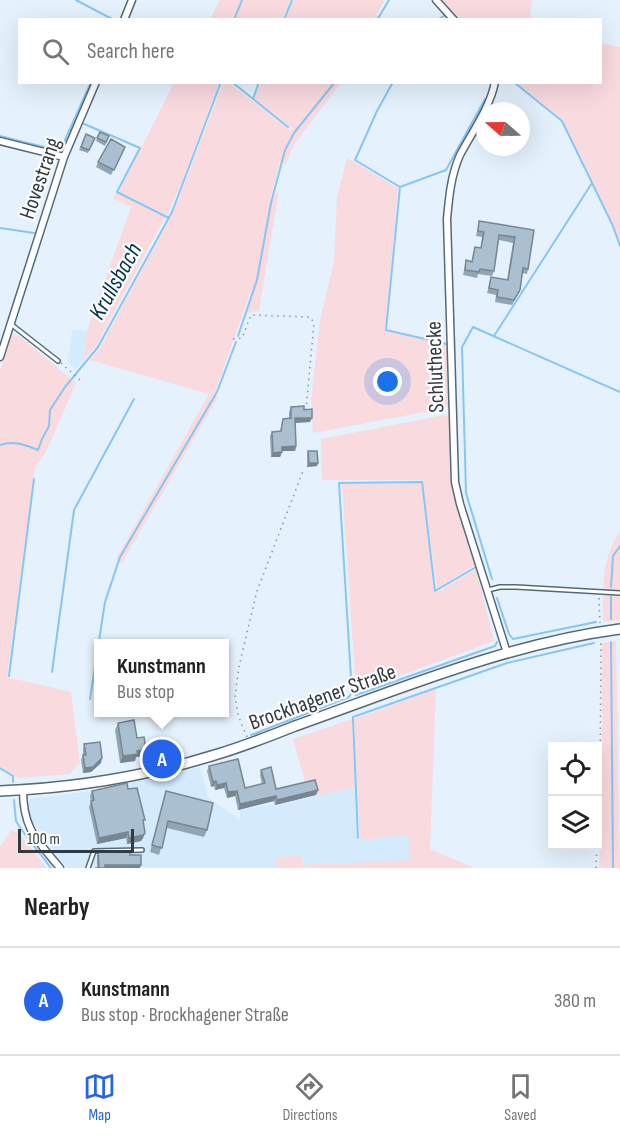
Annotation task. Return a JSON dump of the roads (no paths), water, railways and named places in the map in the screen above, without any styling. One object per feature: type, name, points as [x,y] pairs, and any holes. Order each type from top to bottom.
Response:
[{"type":"main road","name":"Brockhagener Straße","points":[[0,791],[84,784],[144,773],[218,754],[452,669],[507,653],[620,629]]},
{"type":"street","points":[[125,18],[132,0]]},
{"type":"street","points":[[436,0],[452,18]]},
{"type":"street","name":"Hovestrang","points":[[0,357],[64,157],[95,84]]},
{"type":"street","name":"Schluthecke","points":[[494,84],[490,98],[459,158],[452,178],[447,219],[456,482],[460,504],[507,653]]},
{"type":"street","points":[[0,141],[64,157]]},
{"type":"street","points":[[23,790],[23,806],[27,824],[33,835],[60,868]]},
{"type":"lane","points":[[11,324],[58,361]]},
{"type":"lane","points":[[487,590],[516,587],[620,593]]},
{"type":"lane","points":[[88,868],[94,851],[142,849]]},
{"type":"waterway","points":[[76,0],[110,18]]},
{"type":"waterway","name":"Krullsbach","points":[[235,18],[242,0]]},
{"type":"waterway","points":[[285,18],[292,0]]},
{"type":"waterway","points":[[378,18],[389,0]]},
{"type":"waterway","points":[[440,18],[444,16]]},
{"type":"waterway","points":[[0,136],[60,151],[90,84]]},
{"type":"waterway","name":"Krullsbach","points":[[0,445],[15,443],[38,450],[49,426],[50,410],[65,387],[98,347],[172,212],[220,84]]},
{"type":"waterway","points":[[234,84],[288,127]]},
{"type":"waterway","points":[[253,99],[258,84]]},
{"type":"waterway","points":[[238,336],[257,280],[271,203],[285,150],[294,133],[333,84]]},
{"type":"waterway","points":[[392,84],[355,160],[400,187]]},
{"type":"waterway","points":[[516,84],[562,121],[613,226],[620,246]]},
{"type":"waterway","points":[[400,187],[446,170],[485,99]]},
{"type":"waterway","points":[[82,123],[140,148],[117,192],[169,218]]},
{"type":"waterway","points":[[494,336],[592,183]]},
{"type":"waterway","points":[[400,187],[386,330],[447,344]]},
{"type":"waterway","points":[[0,228],[34,233]]},
{"type":"waterway","points":[[492,579],[466,493],[462,347],[473,327],[620,392]]},
{"type":"waterway","points":[[99,639],[105,602],[120,557],[217,392],[236,342]]},
{"type":"waterway","points":[[52,672],[74,510],[134,399]]},
{"type":"waterway","points":[[9,676],[34,479]]},
{"type":"waterway","points":[[352,694],[339,483],[422,482],[435,591],[476,567]]},
{"type":"waterway","points":[[611,587],[613,556],[620,546]]},
{"type":"waterway","points":[[611,597],[611,619]]},
{"type":"waterway","points":[[497,598],[509,634],[513,639],[596,622]]},
{"type":"waterway","points":[[251,735],[349,697],[352,692],[356,695],[495,646],[497,642]]},
{"type":"waterway","points":[[611,642],[613,868]]},
{"type":"waterway","points":[[353,717],[507,663],[594,643]]},
{"type":"waterway","points":[[90,699],[94,673]]},
{"type":"waterway","points":[[353,718],[358,838]]},
{"type":"waterway","name":"Krullsbach","points":[[0,768],[13,776],[13,782]]},
{"type":"waterway","name":"Krullsbach","points":[[14,800],[16,821],[51,868]]},
{"type":"place","name":"Kunstmann","points":[[162,759]]}]
